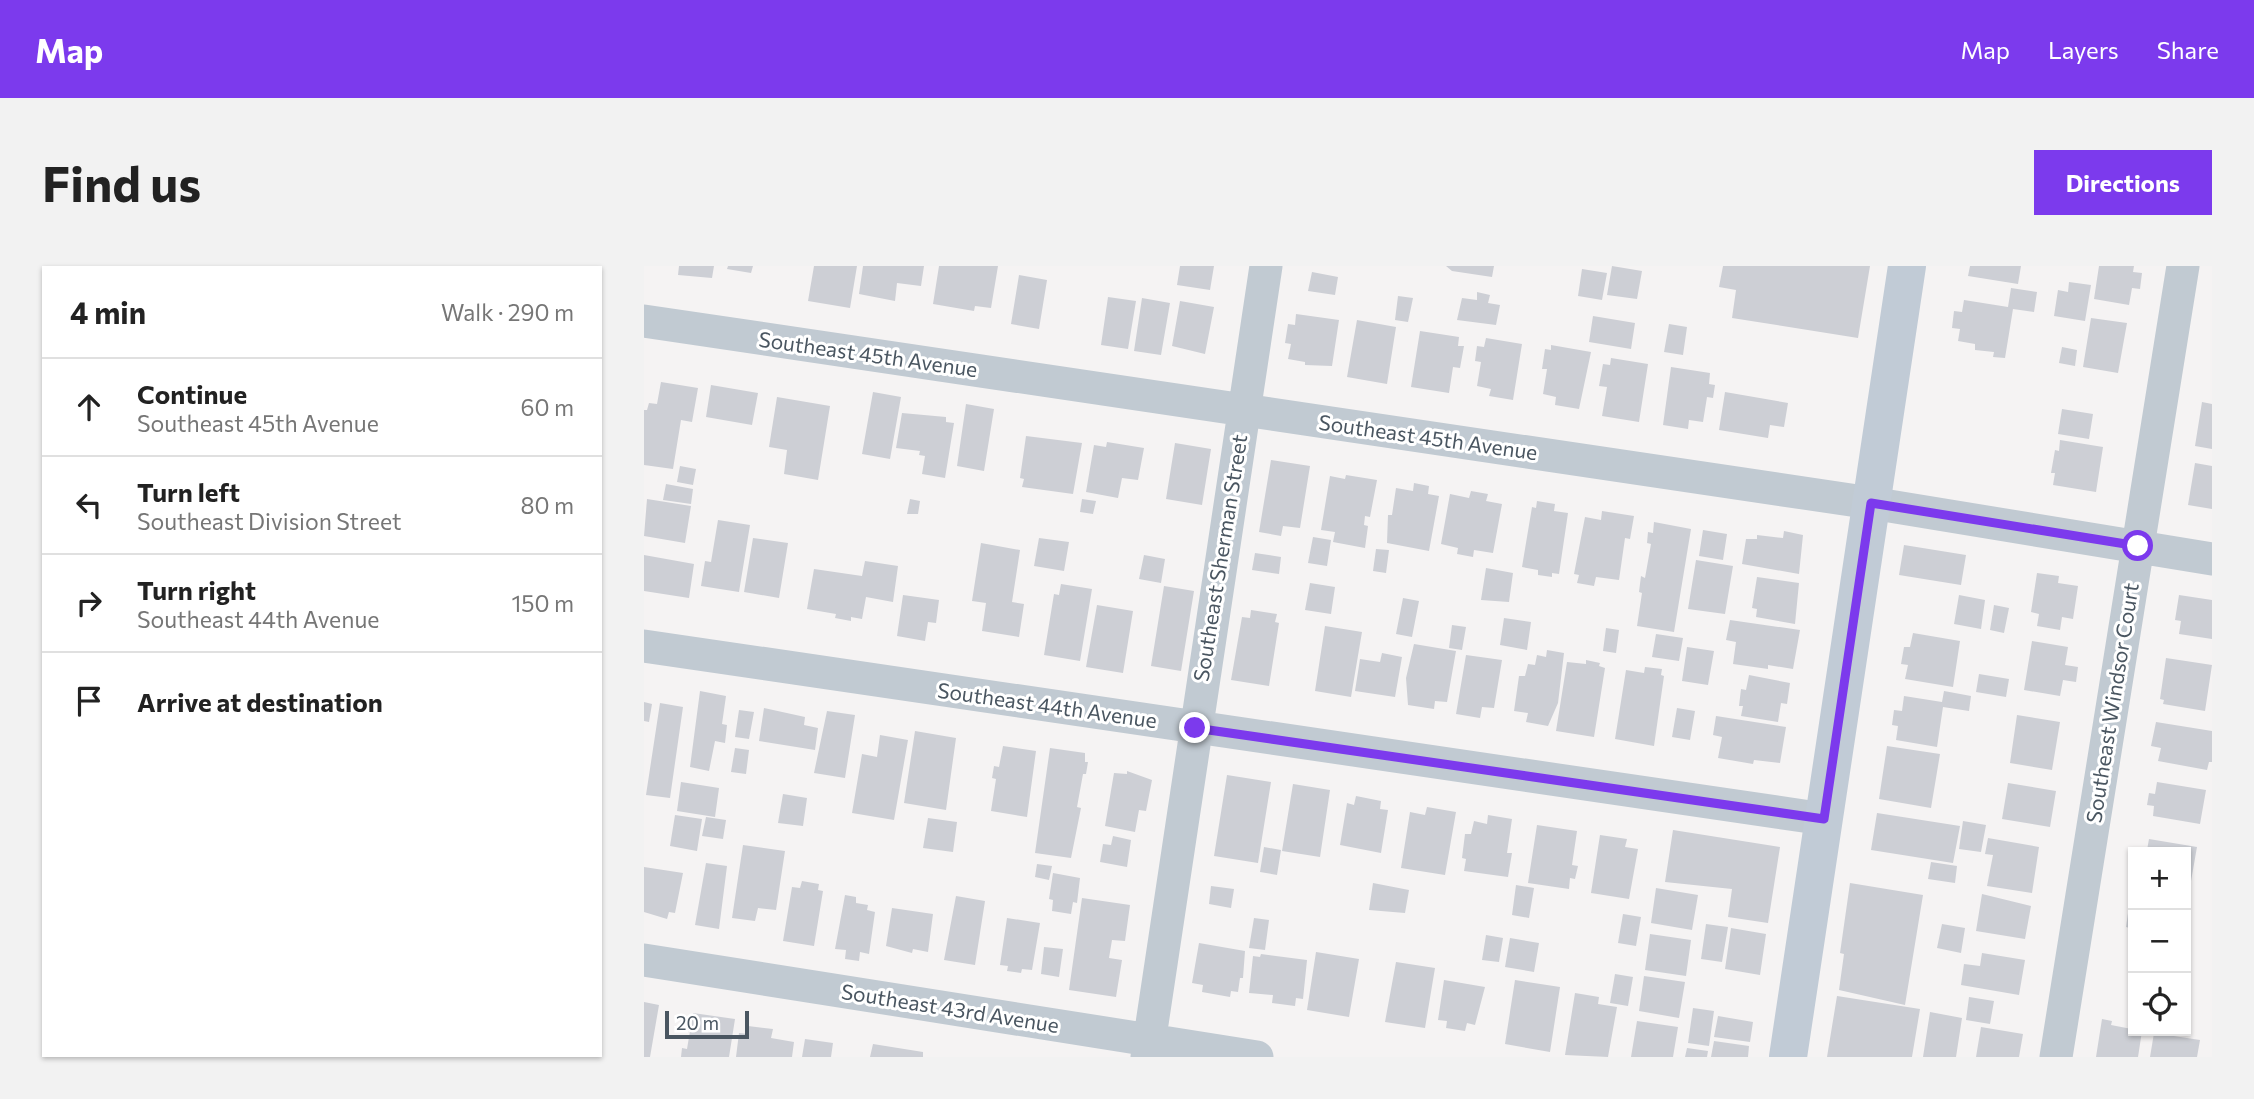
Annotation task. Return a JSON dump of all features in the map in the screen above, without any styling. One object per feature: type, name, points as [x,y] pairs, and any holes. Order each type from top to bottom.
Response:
[{"type":"main road","points":[[1788,1057],[1907,266]]},
{"type":"street","name":"Southeast Sherman Street","points":[[1148,1049],[1266,266]]},
{"type":"street","name":"Southeast Windsor Court","points":[[2056,1057],[2183,266]]},
{"type":"street","name":"Southeast 45th Avenue","points":[[644,321],[1871,503],[2212,559]]},
{"type":"street","name":"Southeast 44th Avenue","points":[[644,646],[1824,819]]},
{"type":"street","name":"Southeast 43rd Avenue","points":[[644,960],[1148,1049],[1257,1057]]},
{"type":"building","points":[[679,266],[714,266],[712,278],[678,275]]},
{"type":"building","points":[[728,266],[753,266],[751,273],[727,269]]},
{"type":"building","points":[[814,266],[857,266],[850,308],[808,301]]},
{"type":"building","points":[[863,266],[924,266],[921,286],[897,283],[895,301],[859,294]]},
{"type":"building","points":[[939,266],[998,266],[991,308],[975,306],[974,311],[933,304]]},
{"type":"building","points":[[1180,266],[1214,266],[1210,290],[1177,285]]},
{"type":"building","points":[[1446,266],[1494,266],[1492,277],[1452,271]]},
{"type":"building","points":[[1612,266],[1642,271],[1637,299],[1607,295]]},
{"type":"building","points":[[1723,266],[1870,266],[1858,338],[1732,318],[1736,290],[1719,287]]},
{"type":"building","points":[[1970,266],[2021,266],[2018,284],[1968,276]]},
{"type":"building","points":[[2099,266],[2134,266],[2133,272],[2142,273],[2140,289],[2132,288],[2129,305],[2094,299]]},
{"type":"building","points":[[1582,269],[1607,273],[1602,300],[1578,296]]},
{"type":"building","points":[[1312,272],[1338,277],[1335,295],[1308,291]]},
{"type":"building","points":[[1019,275],[1047,280],[1039,329],[1011,324]]},
{"type":"building","points":[[2069,282],[2091,285],[2085,321],[2054,316],[2058,290],[2068,292]]},
{"type":"building","points":[[2011,288],[2037,292],[2034,312],[2013,309],[2005,358],[1993,357],[1994,352],[1975,350],[1975,344],[1958,341],[1960,329],[1952,328],[1954,311],[1962,312],[1964,300],[2008,307]]},
{"type":"building","points":[[1477,292],[1490,295],[1488,303],[1500,305],[1496,325],[1457,320],[1462,298],[1477,300]]},
{"type":"building","points":[[1398,296],[1413,298],[1408,322],[1395,320]]},
{"type":"building","points":[[1108,297],[1136,301],[1128,349],[1101,345]]},
{"type":"building","points":[[1142,298],[1170,303],[1161,355],[1134,351]]},
{"type":"building","points":[[1180,301],[1214,307],[1205,354],[1172,346]]},
{"type":"building","points":[[1296,314],[1339,320],[1332,366],[1305,365],[1305,362],[1288,359],[1291,344],[1285,343],[1288,324],[1295,325]]},
{"type":"building","points":[[1593,316],[1635,323],[1631,349],[1589,342]]},
{"type":"building","points":[[2091,318],[2127,323],[2118,373],[2083,367]]},
{"type":"building","points":[[1357,320],[1396,327],[1387,384],[1347,377]]},
{"type":"building","points":[[1669,324],[1687,327],[1683,355],[1664,352]]},
{"type":"building","points":[[1420,331],[1459,337],[1458,346],[1464,346],[1460,368],[1453,367],[1449,393],[1411,387]]},
{"type":"building","points":[[1486,338],[1522,344],[1513,400],[1489,396],[1491,389],[1477,386],[1481,362],[1475,361],[1477,346],[1484,347]]},
{"type":"building","points":[[1551,345],[1591,352],[1579,409],[1555,405],[1556,397],[1543,394],[1547,369],[1542,369],[1545,349],[1551,350]]},
{"type":"building","points":[[2062,347],[2077,350],[2075,366],[2059,363]]},
{"type":"building","points":[[1611,358],[1648,364],[1639,422],[1602,416],[1607,387],[1599,386],[1603,364],[1610,365]]},
{"type":"building","points":[[1671,367],[1710,373],[1709,384],[1715,385],[1713,398],[1707,397],[1703,422],[1689,420],[1688,429],[1663,425]]},
{"type":"building","points":[[661,382],[698,388],[692,422],[681,420],[673,469],[644,465],[644,410],[647,410],[649,403],[657,404]]},
{"type":"building","points":[[711,385],[758,393],[752,425],[706,417]]},
{"type":"building","points":[[873,392],[901,397],[890,459],[862,454]]},
{"type":"building","points":[[1725,392],[1788,403],[1784,427],[1770,425],[1768,438],[1719,430]]},
{"type":"building","points":[[777,397],[830,406],[818,480],[784,474],[787,450],[769,447]]},
{"type":"building","points":[[2202,402],[2212,404],[2212,449],[2195,446]]},
{"type":"building","points":[[966,404],[994,409],[984,471],[957,466]]},
{"type":"building","points":[[2062,409],[2093,414],[2089,439],[2058,434]]},
{"type":"building","points":[[902,413],[946,417],[946,422],[954,423],[945,478],[922,474],[925,456],[919,455],[920,451],[896,448]]},
{"type":"building","points":[[1026,436],[1082,443],[1073,494],[1022,487],[1024,479],[1020,478]]},
{"type":"building","points":[[2060,440],[2103,447],[2096,492],[2053,485],[2055,473],[2051,473],[2055,450],[2059,451]]},
{"type":"building","points":[[1107,442],[1144,448],[1138,480],[1122,478],[1118,498],[1086,492],[1094,445],[1106,447]]},
{"type":"building","points":[[1175,443],[1211,449],[1202,505],[1166,499]]},
{"type":"building","points":[[1271,460],[1310,466],[1300,528],[1283,526],[1281,536],[1259,532]]},
{"type":"building","points":[[2195,463],[2212,466],[2212,509],[2188,505]]},
{"type":"building","points":[[680,466],[696,469],[693,485],[677,482]]},
{"type":"building","points":[[1346,475],[1377,480],[1370,517],[1365,516],[1364,525],[1368,526],[1365,548],[1333,542],[1335,532],[1321,530],[1330,476],[1345,479]]},
{"type":"building","points":[[1414,483],[1429,486],[1428,494],[1439,496],[1429,551],[1387,543],[1388,515],[1392,515],[1396,488],[1413,491]]},
{"type":"building","points":[[666,484],[693,489],[691,504],[663,500]]},
{"type":"building","points":[[1471,491],[1488,494],[1486,501],[1502,504],[1493,553],[1474,550],[1473,557],[1457,554],[1458,548],[1441,544],[1450,494],[1469,498]]},
{"type":"building","points":[[647,499],[691,506],[685,543],[644,536]]},
{"type":"building","points":[[910,499],[920,501],[918,514],[907,514]]},
{"type":"building","points":[[1082,499],[1096,501],[1093,514],[1080,512]]},
{"type":"building","points":[[1537,501],[1555,504],[1554,511],[1568,513],[1559,574],[1552,573],[1552,577],[1538,575],[1538,570],[1522,567],[1532,507],[1536,508]]},
{"type":"building","points":[[1602,511],[1634,516],[1630,539],[1625,538],[1619,580],[1596,577],[1594,586],[1577,583],[1579,575],[1574,574],[1585,517],[1601,520]]},
{"type":"building","points":[[718,520],[750,525],[739,592],[701,586],[705,561],[711,562]]},
{"type":"building","points":[[1654,522],[1691,529],[1674,632],[1637,626],[1642,593],[1639,592],[1641,576],[1645,578],[1651,544],[1647,543],[1648,532],[1653,533]]},
{"type":"building","points":[[1703,530],[1727,534],[1723,560],[1699,556]]},
{"type":"building","points":[[1784,531],[1803,535],[1799,574],[1742,564],[1746,539],[1757,539],[1757,535],[1783,538]]},
{"type":"building","points":[[1313,537],[1331,540],[1327,566],[1308,563]]},
{"type":"building","points":[[753,538],[788,543],[779,598],[744,592]]},
{"type":"building","points":[[1039,538],[1069,542],[1064,571],[1034,566]]},
{"type":"building","points":[[981,543],[1020,550],[1012,602],[1024,604],[1019,637],[982,631],[986,603],[972,601]]},
{"type":"building","points":[[1904,545],[1966,555],[1961,585],[1899,575]]},
{"type":"building","points":[[1376,549],[1389,550],[1386,573],[1373,571]]},
{"type":"building","points":[[1255,553],[1281,557],[1279,574],[1252,570]]},
{"type":"building","points":[[644,555],[694,564],[689,598],[644,591]]},
{"type":"building","points":[[1144,555],[1165,559],[1161,583],[1139,579]]},
{"type":"building","points":[[1696,560],[1733,566],[1725,614],[1688,609]]},
{"type":"building","points":[[865,561],[898,566],[893,602],[866,597],[862,619],[851,617],[851,621],[835,618],[836,614],[807,609],[814,569],[862,576]]},
{"type":"building","points":[[1486,568],[1513,573],[1509,602],[1481,600]]},
{"type":"building","points":[[2037,573],[2059,576],[2058,583],[2078,586],[2073,619],[2062,617],[2060,630],[2037,626],[2039,614],[2031,612]]},
{"type":"building","points":[[1757,577],[1799,583],[1795,624],[1756,617],[1757,609],[1752,608]]},
{"type":"building","points":[[1310,583],[1335,587],[1331,614],[1305,610]]},
{"type":"building","points":[[1061,584],[1092,589],[1080,661],[1044,655],[1054,594],[1059,595]]},
{"type":"building","points":[[1164,586],[1194,591],[1181,671],[1151,666]]},
{"type":"building","points":[[903,595],[939,600],[936,623],[928,622],[925,641],[897,636]]},
{"type":"building","points":[[1959,595],[1985,600],[1981,629],[1954,624]]},
{"type":"building","points":[[2179,595],[2212,600],[2212,639],[2179,634],[2181,621],[2175,620]]},
{"type":"building","points":[[1403,598],[1419,601],[1412,637],[1396,634]]},
{"type":"building","points":[[1097,605],[1133,611],[1123,673],[1086,667]]},
{"type":"building","points":[[1994,605],[2009,608],[2004,633],[1990,630]]},
{"type":"building","points":[[1251,610],[1277,614],[1275,622],[1279,623],[1269,686],[1231,680],[1242,617],[1250,618]]},
{"type":"building","points":[[1504,618],[1531,622],[1527,650],[1500,645]]},
{"type":"building","points":[[1730,620],[1800,630],[1793,669],[1733,664],[1736,642],[1726,640]]},
{"type":"building","points":[[1452,625],[1466,627],[1462,650],[1449,648]]},
{"type":"building","points":[[1325,626],[1362,632],[1351,697],[1315,691]]},
{"type":"building","points":[[1606,628],[1619,630],[1616,653],[1603,651]]},
{"type":"building","points":[[1913,633],[1960,641],[1953,687],[1905,679],[1908,665],[1901,664],[1904,647],[1910,647]]},
{"type":"building","points":[[1656,634],[1683,638],[1679,661],[1652,657]]},
{"type":"building","points":[[2032,641],[2068,647],[2065,665],[2078,667],[2076,682],[2063,680],[2060,696],[2024,690]]},
{"type":"building","points":[[1414,644],[1456,651],[1447,702],[1435,701],[1434,709],[1408,705],[1406,678]]},
{"type":"building","points":[[1687,647],[1714,651],[1708,685],[1682,681]]},
{"type":"building","points":[[1547,650],[1564,653],[1558,703],[1548,726],[1526,722],[1528,713],[1514,711],[1519,676],[1525,676],[1528,664],[1535,665],[1537,655],[1546,657]]},
{"type":"building","points":[[1382,653],[1402,657],[1395,697],[1355,691],[1360,659],[1380,662]]},
{"type":"building","points":[[1466,655],[1502,660],[1494,708],[1482,707],[1480,718],[1456,714]]},
{"type":"building","points":[[2166,658],[2212,665],[2205,711],[2163,704],[2164,700],[2160,699]]},
{"type":"building","points":[[1586,660],[1600,663],[1599,666],[1605,668],[1594,737],[1556,731],[1567,662],[1586,664]]},
{"type":"building","points":[[1645,667],[1662,669],[1661,675],[1664,676],[1654,746],[1615,739],[1626,670],[1644,673]]},
{"type":"building","points":[[1979,674],[2009,679],[2006,697],[1976,692]]},
{"type":"building","points":[[1749,675],[1790,683],[1787,704],[1781,703],[1778,722],[1741,716],[1741,689],[1746,690]]},
{"type":"building","points":[[700,691],[726,696],[722,724],[727,725],[725,743],[715,741],[709,771],[690,767]]},
{"type":"building","points":[[1944,691],[1971,696],[1969,711],[1943,707],[1937,747],[1896,740],[1898,726],[1892,725],[1894,710],[1902,711],[1904,696],[1942,702]]},
{"type":"building","points":[[644,702],[652,704],[649,722],[644,721]]},
{"type":"building","points":[[660,703],[683,707],[670,798],[646,795]]},
{"type":"building","points":[[764,708],[805,717],[804,725],[818,728],[815,750],[759,741]]},
{"type":"building","points":[[1677,708],[1695,711],[1690,740],[1672,737]]},
{"type":"building","points":[[739,710],[754,712],[749,739],[735,737]]},
{"type":"building","points":[[827,711],[855,715],[845,778],[814,773]]},
{"type":"building","points":[[2017,715],[2060,722],[2052,770],[2010,763]]},
{"type":"building","points":[[1716,716],[1786,727],[1780,763],[1754,760],[1753,764],[1718,758],[1722,737],[1713,735]]},
{"type":"building","points":[[2156,722],[2212,731],[2212,762],[2209,762],[2207,770],[2158,761],[2161,748],[2151,746]]},
{"type":"building","points":[[915,731],[956,738],[946,810],[904,803]]},
{"type":"building","points":[[880,735],[908,740],[894,820],[852,813],[862,754],[877,757]]},
{"type":"building","points":[[1003,746],[1036,751],[1027,817],[991,811],[996,779],[992,778],[994,766],[999,767]]},
{"type":"building","points":[[1887,746],[1940,754],[1931,808],[1879,799]]},
{"type":"building","points":[[735,748],[749,750],[746,774],[731,772]]},
{"type":"building","points":[[1050,748],[1085,753],[1085,762],[1088,762],[1077,807],[1081,808],[1071,858],[1035,853]]},
{"type":"building","points":[[1127,771],[1152,780],[1146,811],[1139,810],[1135,832],[1105,826],[1114,773],[1127,774]]},
{"type":"building","points":[[1227,775],[1271,782],[1258,863],[1214,856]]},
{"type":"building","points":[[681,782],[719,788],[715,817],[677,811]]},
{"type":"building","points":[[2157,782],[2206,790],[2200,824],[2153,816],[2154,806],[2147,805],[2149,793],[2155,794]]},
{"type":"building","points":[[2008,783],[2056,791],[2050,827],[2002,819]]},
{"type":"building","points":[[1293,784],[1330,790],[1320,857],[1282,851]]},
{"type":"building","points":[[783,794],[807,798],[803,826],[778,823]]},
{"type":"building","points":[[1356,796],[1381,801],[1380,809],[1388,810],[1381,853],[1340,845],[1347,803],[1354,805]]},
{"type":"building","points":[[1427,807],[1456,812],[1445,875],[1401,868],[1410,812],[1425,815]]},
{"type":"building","points":[[1877,813],[1960,826],[1953,863],[1871,850]]},
{"type":"building","points":[[675,815],[702,819],[697,851],[670,846]]},
{"type":"building","points":[[1488,815],[1512,819],[1507,853],[1512,853],[1508,877],[1464,871],[1466,859],[1462,858],[1465,834],[1471,834],[1474,821],[1487,824]]},
{"type":"building","points":[[706,817],[726,820],[723,839],[702,836]]},
{"type":"building","points":[[928,818],[957,822],[953,852],[923,848]]},
{"type":"building","points":[[1963,821],[1986,825],[1981,852],[1959,849]]},
{"type":"building","points":[[1537,825],[1577,831],[1572,865],[1578,866],[1575,879],[1570,878],[1569,889],[1528,883]]},
{"type":"building","points":[[1673,830],[1780,847],[1768,923],[1728,917],[1732,889],[1665,882]]},
{"type":"building","points":[[1600,835],[1627,839],[1625,847],[1638,849],[1629,899],[1591,893]]},
{"type":"building","points":[[1113,836],[1131,840],[1127,867],[1100,862],[1103,844],[1111,845]]},
{"type":"building","points":[[1988,838],[2039,847],[2032,893],[1987,886],[1993,855],[1985,854]]},
{"type":"building","points":[[2149,839],[2197,847],[2191,881],[2191,847],[2148,847]]},
{"type":"building","points":[[743,845],[785,851],[776,910],[758,908],[755,921],[732,918]]},
{"type":"building","points":[[1264,847],[1281,850],[1277,875],[1260,872]]},
{"type":"building","points":[[1931,862],[1957,866],[1955,883],[1928,879]]},
{"type":"building","points":[[706,863],[727,866],[719,929],[695,925]]},
{"type":"building","points":[[1037,864],[1052,866],[1049,880],[1035,877]]},
{"type":"building","points":[[644,867],[683,873],[675,913],[669,912],[667,919],[644,912]]},
{"type":"building","points":[[1053,873],[1080,878],[1077,903],[1073,902],[1071,914],[1052,911],[1053,900],[1049,899]]},
{"type":"building","points":[[802,881],[819,884],[818,890],[823,891],[814,946],[783,941],[792,887],[800,888]]},
{"type":"building","points":[[1373,883],[1409,890],[1405,913],[1369,910]]},
{"type":"building","points":[[1850,883],[1923,895],[1905,1005],[1839,990],[1844,954],[1840,953]]},
{"type":"building","points":[[1516,885],[1534,888],[1529,918],[1512,915]]},
{"type":"building","points":[[1211,886],[1234,889],[1231,908],[1209,904]]},
{"type":"building","points":[[1656,888],[1698,895],[1692,930],[1651,923]]},
{"type":"building","points":[[1982,894],[2031,906],[2025,939],[1976,931]]},
{"type":"building","points":[[845,895],[856,897],[856,903],[868,905],[867,910],[875,912],[869,954],[860,952],[859,961],[845,959],[846,950],[835,949]]},
{"type":"building","points":[[956,896],[985,901],[975,965],[944,960]]},
{"type":"building","points":[[1082,898],[1130,905],[1125,941],[1112,940],[1109,958],[1122,960],[1116,997],[1069,990]]},
{"type":"building","points":[[892,908],[933,914],[928,952],[913,949],[912,953],[886,946]]},
{"type":"building","points":[[1623,914],[1641,917],[1636,946],[1618,943]]},
{"type":"building","points":[[1007,918],[1040,923],[1032,970],[1022,969],[1021,973],[1007,971],[1008,966],[1000,965]]},
{"type":"building","points":[[1254,918],[1269,920],[1265,950],[1249,948]]},
{"type":"building","points":[[1706,924],[1728,927],[1722,962],[1701,959]]},
{"type":"building","points":[[1942,924],[1965,928],[1961,953],[1937,948]]},
{"type":"building","points":[[1731,928],[1766,934],[1760,975],[1725,969]]},
{"type":"building","points":[[1650,934],[1691,940],[1686,976],[1645,970]]},
{"type":"building","points":[[1486,935],[1503,938],[1499,962],[1482,960]]},
{"type":"building","points":[[1510,938],[1539,943],[1534,972],[1505,967]]},
{"type":"building","points":[[1199,943],[1245,951],[1243,978],[1240,978],[1238,992],[1231,991],[1230,997],[1202,992],[1203,985],[1192,983]]},
{"type":"building","points":[[1044,947],[1063,949],[1059,977],[1041,974]]},
{"type":"building","points":[[1316,952],[1359,959],[1349,1017],[1307,1010]]},
{"type":"building","points":[[1982,953],[2025,960],[2019,995],[1961,985],[1964,964],[1980,966]]},
{"type":"building","points":[[1261,954],[1307,960],[1303,999],[1296,998],[1295,1006],[1272,1003],[1273,995],[1249,993],[1253,956],[1260,957]]},
{"type":"building","points":[[1396,962],[1435,968],[1425,1028],[1385,1022]]},
{"type":"building","points":[[1615,974],[1633,977],[1628,1006],[1610,1003]]},
{"type":"building","points":[[1644,976],[1685,982],[1679,1018],[1639,1011]]},
{"type":"building","points":[[1444,980],[1485,987],[1475,1025],[1467,1023],[1465,1031],[1446,1028],[1447,1021],[1438,1020]]},
{"type":"building","points":[[1515,980],[1560,987],[1550,1052],[1505,1044]]},
{"type":"building","points":[[1575,993],[1599,997],[1598,1004],[1617,1007],[1608,1057],[1565,1055]]},
{"type":"building","points":[[1837,996],[1920,1009],[1912,1057],[1827,1057]]},
{"type":"building","points":[[1969,997],[1994,1001],[1990,1024],[1966,1020]]},
{"type":"building","points":[[644,1002],[659,1005],[650,1057],[644,1057]]},
{"type":"building","points":[[1693,1008],[1714,1011],[1709,1046],[1688,1043]]},
{"type":"building","points":[[1930,1012],[1962,1018],[1956,1057],[1923,1057]]},
{"type":"building","points":[[693,1013],[735,1019],[729,1057],[681,1057],[682,1048],[687,1049]]},
{"type":"building","points":[[1718,1016],[1753,1022],[1750,1042],[1714,1037]]},
{"type":"building","points":[[2102,1019],[2112,1021],[2111,1025],[2128,1028],[2128,1036],[2141,1036],[2138,1057],[2096,1057]]},
{"type":"building","points":[[1637,1021],[1678,1027],[1673,1057],[1631,1057]]},
{"type":"building","points":[[748,1026],[773,1029],[771,1038],[794,1042],[792,1057],[736,1057],[739,1033],[748,1034]]},
{"type":"building","points":[[1981,1027],[2023,1034],[2019,1057],[1976,1057]]},
{"type":"building","points":[[2154,1036],[2200,1040],[2197,1057],[2150,1057]]},
{"type":"building","points":[[805,1039],[833,1043],[831,1057],[802,1057]]},
{"type":"building","points":[[1714,1041],[1749,1046],[1748,1057],[1711,1057]]},
{"type":"building","points":[[873,1044],[923,1052],[923,1057],[870,1057]]},
{"type":"building","points":[[1687,1048],[1708,1051],[1707,1057],[1685,1057]]},
{"type":"route","points":[[1195,728],[1824,819],[1871,503],[2138,546]]}]
